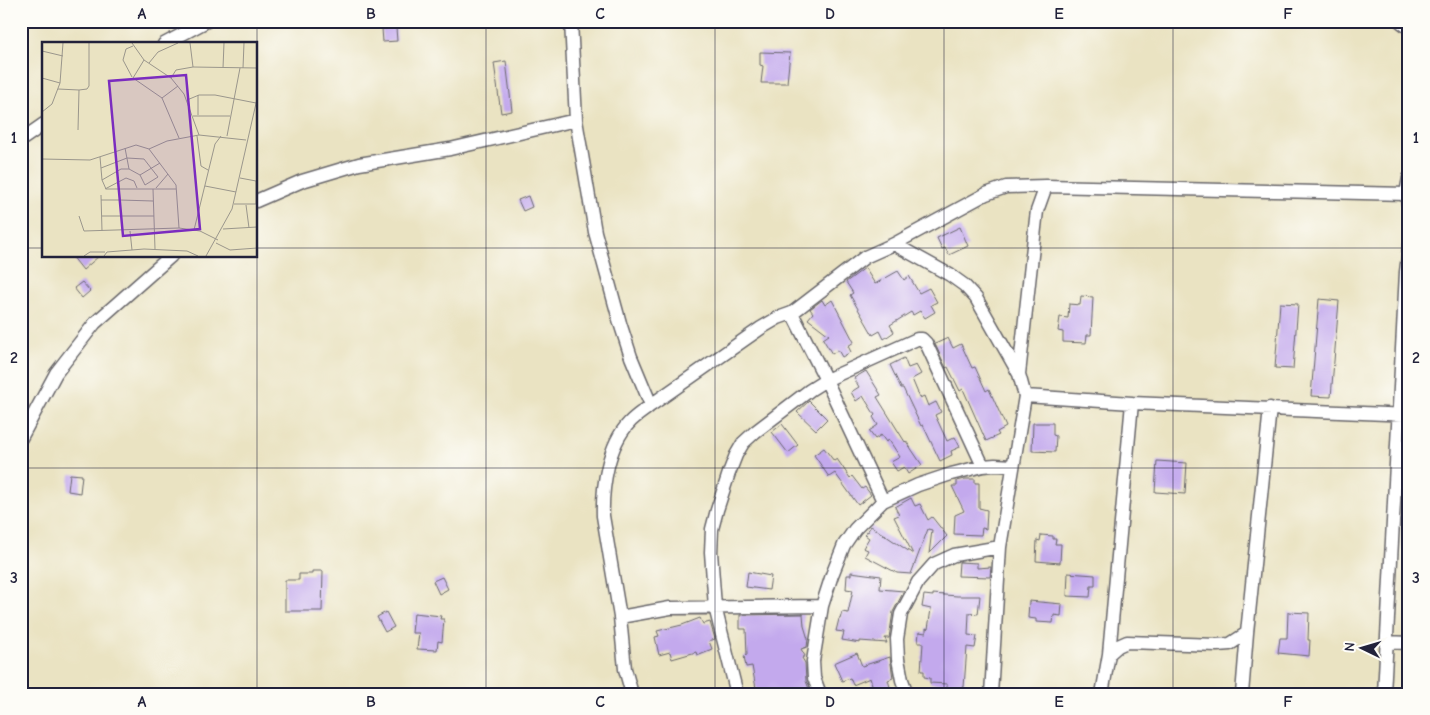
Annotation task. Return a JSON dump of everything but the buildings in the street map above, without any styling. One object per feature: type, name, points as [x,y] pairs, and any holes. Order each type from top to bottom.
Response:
[{"type":"street","points":[[168,42],[207,21]]},
{"type":"street","points":[[571,21],[576,120],[595,232],[631,357],[651,405]]},
{"type":"street","points":[[1400,21],[1409,28]]},
{"type":"street","points":[[258,200],[302,181],[359,164],[450,149],[576,120]]},
{"type":"street","points":[[21,140],[42,125]]},
{"type":"street","points":[[1409,178],[1406,194],[1409,208]]},
{"type":"street","points":[[632,694],[625,669],[620,618],[603,516],[604,488],[611,456],[618,438],[629,423],[651,405],[761,328],[792,312],[860,260],[996,190],[1006,187],[1046,186],[1406,194]]},
{"type":"street","points":[[1019,374],[1037,211],[1046,186]]},
{"type":"street","points":[[894,244],[950,275],[964,285],[976,298],[1019,374],[1025,396],[1000,547],[991,694]]},
{"type":"street","points":[[1384,694],[1386,642],[1404,414],[1406,272],[1409,248]]},
{"type":"street","points":[[21,438],[56,373],[95,323],[169,258]]},
{"type":"street","points":[[792,312],[883,501]]},
{"type":"street","points":[[737,694],[715,607],[711,552],[712,529],[728,473],[736,455],[755,432],[826,380],[917,339],[922,339],[926,343],[983,466]]},
{"type":"street","points":[[1025,396],[1132,403],[1404,414]]},
{"type":"street","points":[[1102,694],[1109,654],[1132,403]]},
{"type":"street","points":[[1242,694],[1270,408]]},
{"type":"street","points":[[820,694],[814,678],[813,661],[822,606],[844,546],[855,529],[883,501],[934,480],[983,466],[1013,466]]},
{"type":"street","points":[[907,694],[898,659],[897,639],[901,614],[918,582],[934,564],[954,555],[1000,547]]},
{"type":"street","points":[[620,618],[670,608],[822,606]]},
{"type":"street","points":[[1109,654],[1118,646],[1127,642],[1217,645],[1230,644],[1247,633]]},
{"type":"street","points":[[1386,642],[1409,643]]}]
